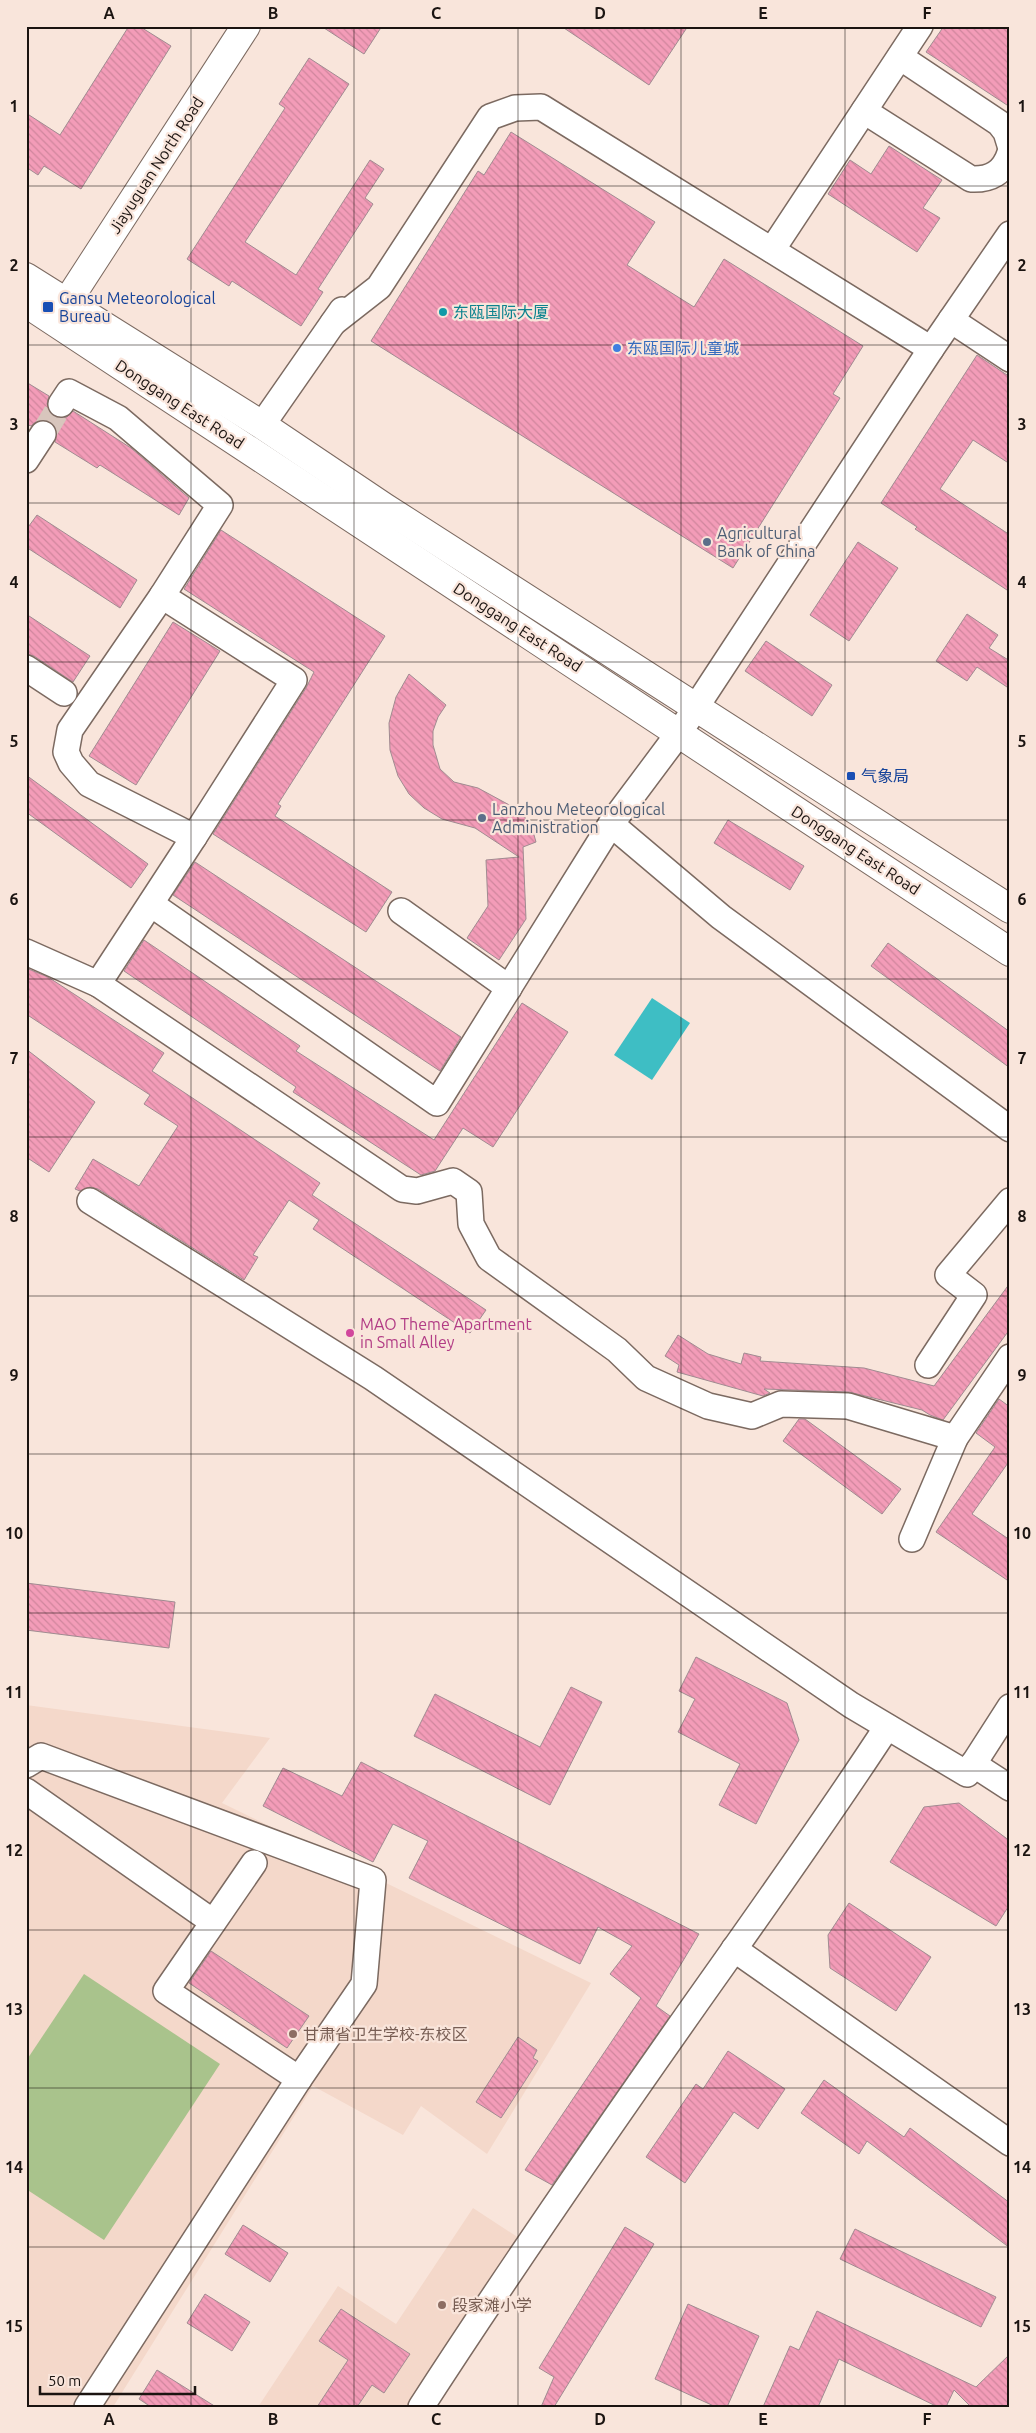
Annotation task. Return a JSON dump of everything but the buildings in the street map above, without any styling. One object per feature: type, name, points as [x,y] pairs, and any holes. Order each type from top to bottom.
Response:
[{"type":"main road","name":"Jiayuguan North Road","points":[[60,312],[246,26]]},
{"type":"main road","name":"Donggang East Road","points":[[26,276],[60,312],[679,733],[1010,952]]},
{"type":"main road","name":"Donggang East Road","points":[[26,303],[60,312],[262,425],[392,512],[697,706],[749,742],[1010,910]]},
{"type":"street","points":[[772,250],[920,26]]},
{"type":"street","points":[[900,57],[999,123],[1006,132],[1010,144]]},
{"type":"street","points":[[333,322],[379,287],[490,117],[515,108],[541,107],[931,349]]},
{"type":"street","points":[[864,111],[971,179],[992,177],[1007,162],[1010,153]]},
{"type":"street","points":[[262,425],[420,194]]},
{"type":"street","points":[[151,904],[437,1103],[611,824],[679,733],[950,320],[1010,234]]},
{"type":"street","points":[[950,320],[1010,359]]},
{"type":"street","points":[[61,404],[69,392],[118,418],[220,506],[162,596],[70,730],[66,752],[71,763],[89,784],[194,837]]},
{"type":"street","points":[[26,460],[43,434]]},
{"type":"street","points":[[98,984],[294,680],[162,596]]},
{"type":"street","points":[[26,668],[64,693]]},
{"type":"street","points":[[611,824],[721,917],[1010,1129]]},
{"type":"street","points":[[401,911],[509,988]]},
{"type":"street","points":[[26,952],[98,984],[402,1189],[417,1191],[453,1181],[469,1192],[471,1224],[489,1258],[617,1350],[646,1378],[708,1406],[752,1416],[781,1404],[848,1406],[955,1438]]},
{"type":"street","points":[[90,1201],[373,1378],[669,1582],[887,1727],[967,1774],[1010,1707]]},
{"type":"street","points":[[928,1365],[974,1295],[948,1275],[1010,1201]]},
{"type":"street","points":[[912,1539],[955,1438],[1010,1357]]},
{"type":"street","points":[[421,2407],[480,2316],[734,1949],[823,1826],[887,1727]]},
{"type":"street","points":[[26,1765],[42,1756],[373,1880],[364,1984],[299,2079],[87,2407]]},
{"type":"street","points":[[973,1764],[1010,1788]]},
{"type":"street","points":[[26,1791],[213,1922]]},
{"type":"street","points":[[254,1863],[166,1991],[299,2079]]},
{"type":"street","points":[[734,1949],[1010,2143]]},
{"type":"shaded area","name":"甘肃省卫生学校-东校区","points":[[26,1705],[270,1738],[222,1803],[591,1983],[487,2154],[421,2106],[403,2135],[313,2086],[113,2407],[26,2407]]},
{"type":"shaded area","name":"段家滩小学","points":[[473,2208],[519,2238],[408,2407],[258,2407],[338,2286],[396,2324]]},
{"type":"green space","points":[[84,1974],[220,2064],[104,2240],[26,2189],[26,2061]]},
{"type":"water","points":[[652,998],[690,1023],[652,1080],[614,1055]]},
{"type":"tunnel","points":[[43,434],[61,404]]},
{"type":"place","name":"Gansu Meteorological Bureau","points":[[48,307]]},
{"type":"place","name":"东瓯国际大厦","points":[[443,312]]},
{"type":"place","name":"东瓯国际儿童城","points":[[617,348]]},
{"type":"place","name":"Agricultural Bank of China","points":[[707,542]]},
{"type":"place","name":"气象局","points":[[851,776]]},
{"type":"place","name":"Lanzhou Meteorological Administration","points":[[482,818]]},
{"type":"place","name":"MAO Theme Apartment in Small Alley","points":[[350,1333]]},
{"type":"place","name":"甘肃省卫生学校-东校区","points":[[293,2034]]},
{"type":"place","name":"段家滩小学","points":[[442,2305]]}]
